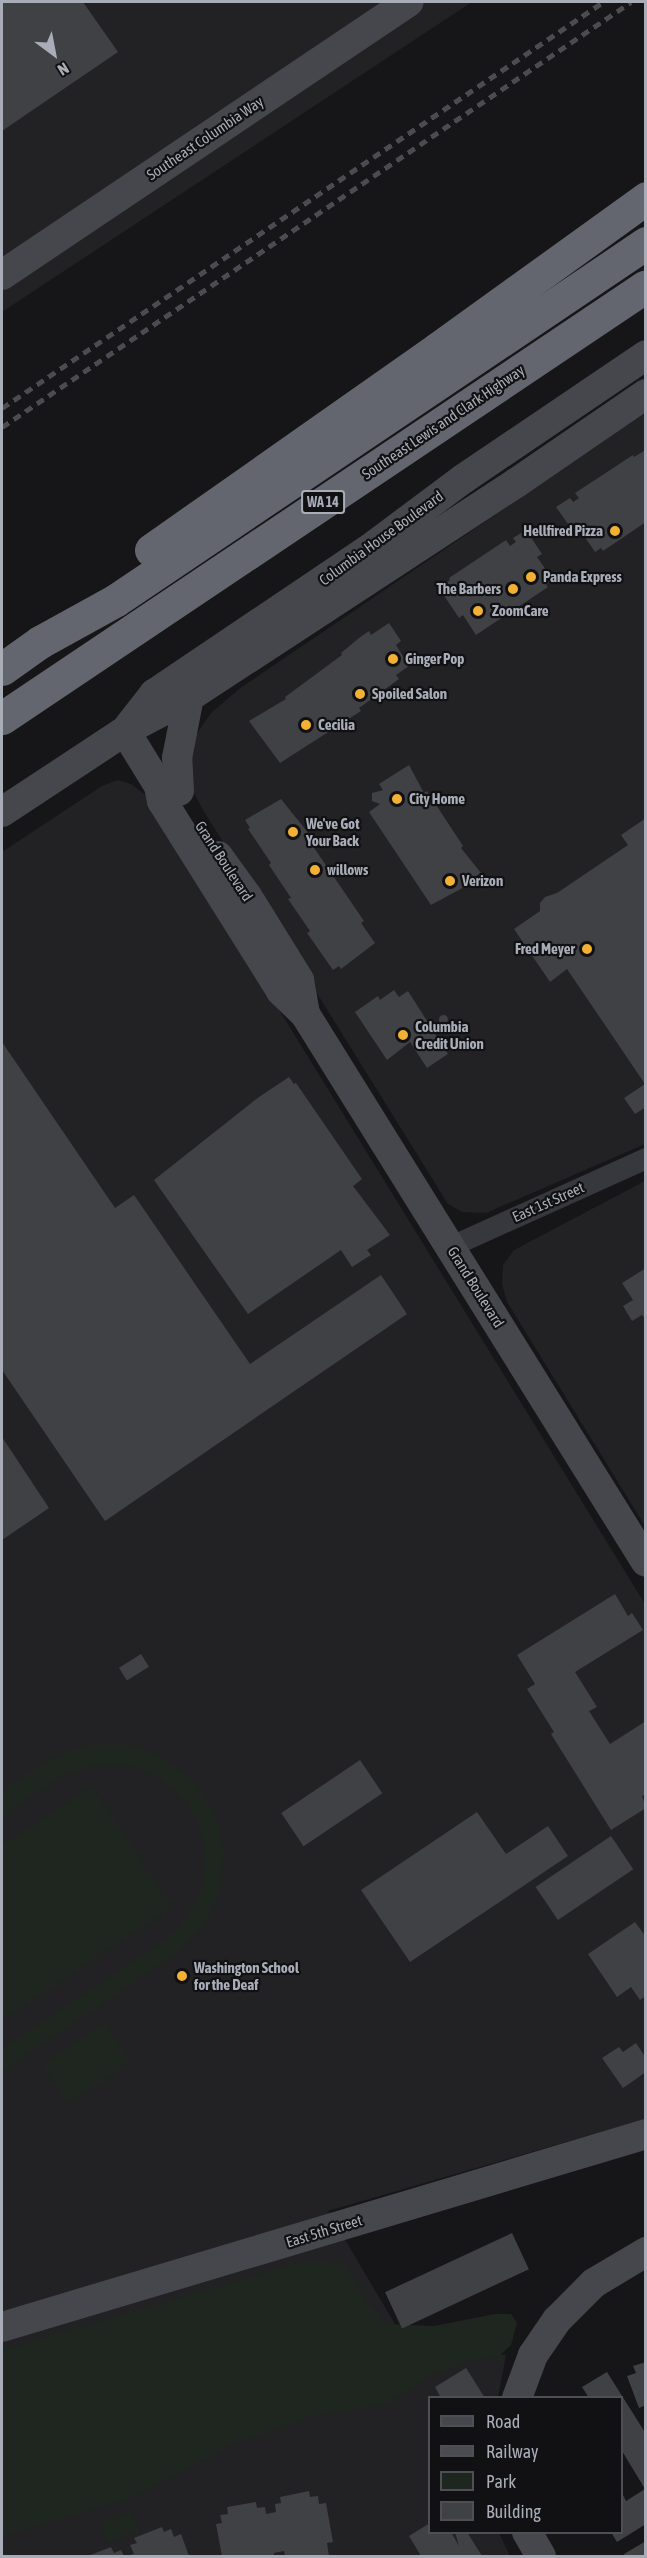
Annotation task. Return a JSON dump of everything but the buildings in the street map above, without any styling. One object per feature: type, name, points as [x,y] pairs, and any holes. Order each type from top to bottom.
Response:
[{"type":"highway","points":[[40,642],[104,582],[437,349],[645,198]]},
{"type":"highway","name":"WA 14","points":[[2,669],[40,642],[116,600],[645,243]]},
{"type":"highway","name":"Southeast Lewis and Clark Highway","points":[[2,718],[645,286]]},
{"type":"main road","name":"Southeast Columbia Way","points":[[2,275],[409,2]]},
{"type":"main road","name":"Columbia House Boulevard","points":[[125,731],[154,694],[376,544],[463,479],[645,355]]},
{"type":"main road","points":[[516,483],[521,460],[531,450],[645,372]]},
{"type":"main road","name":"Columbia House Boulevard","points":[[2,812],[125,731],[189,697],[516,483],[645,394]]},
{"type":"main road","points":[[169,788],[189,697]]},
{"type":"main road","name":"Grand Boulevard","points":[[125,731],[169,788],[299,980],[306,1014],[645,1562]]},
{"type":"main road","name":"East 5th Street","points":[[2,2327],[645,2134]]},
{"type":"main road","points":[[517,2396],[533,2355],[557,2320],[594,2283],[645,2252]]},
{"type":"main road","points":[[528,2534],[541,2556]]},
{"type":"street","name":"East 1st Street","points":[[451,1246],[645,1158]]},
{"type":"shaded area","points":[[2,2],[472,2],[2,312]]},
{"type":"shaded area","points":[[645,413],[645,1144],[486,1213],[462,1212],[448,1204],[203,810],[190,785],[193,739],[211,713],[239,689]]},
{"type":"shaded area","points":[[118,780],[131,784],[148,797],[645,1604],[645,2119],[328,2211],[405,2341],[506,2355],[498,2396],[428,2396],[428,2534],[499,2534],[510,2556],[2,2556],[2,852],[102,786]]},
{"type":"shaded area","points":[[645,1181],[645,1526],[507,1302],[502,1284],[503,1265],[514,1250]]},
{"type":"green space","points":[[87,1745],[126,1745],[162,1757],[193,1780],[214,1812],[224,1849],[221,1887],[206,1923],[180,1951],[2,2072],[2,2048],[165,1940],[188,1916],[202,1887],[206,1855],[199,1823],[181,1796],[156,1776],[126,1765],[93,1765],[62,1776],[2,1817],[2,1791],[51,1758]]},
{"type":"green space","points":[[92,1786],[172,1907],[2,2020],[2,1845]]},
{"type":"green space","points":[[104,2023],[130,2062],[69,2103],[43,2064]]},
{"type":"green space","points":[[301,2262],[332,2262],[347,2267],[370,2307],[388,2324],[434,2326],[495,2314],[511,2314],[517,2323],[511,2345],[498,2357],[462,2363],[429,2377],[408,2392],[385,2404],[309,2417],[233,2444],[134,2497],[2,2537],[2,2350]]},
{"type":"green space","points":[[131,2511],[139,2530],[108,2544],[100,2524]]},
{"type":"railway","points":[[2,408],[603,2]]},
{"type":"railway","points":[[2,427],[631,2]]},
{"type":"place","name":"Hellfired Pizza","points":[[615,531]]},
{"type":"place","name":"Panda Express","points":[[531,577]]},
{"type":"place","name":"The Barbers","points":[[513,589]]},
{"type":"place","name":"ZoomCare","points":[[478,611]]},
{"type":"place","name":"Ginger Pop","points":[[393,659]]},
{"type":"place","name":"Spoiled Salon","points":[[360,694]]},
{"type":"place","name":"Cecilia","points":[[306,725]]},
{"type":"place","name":"City Home","points":[[397,799]]},
{"type":"place","name":"We've Got Your Back","points":[[293,832]]},
{"type":"place","name":"willows","points":[[315,870]]},
{"type":"place","name":"Verizon","points":[[450,881]]},
{"type":"place","name":"Fred Meyer","points":[[587,949]]},
{"type":"place","name":"Columbia Credit Union","points":[[403,1035]]},
{"type":"place","name":"Washington School for the Deaf","points":[[182,1976]]}]
